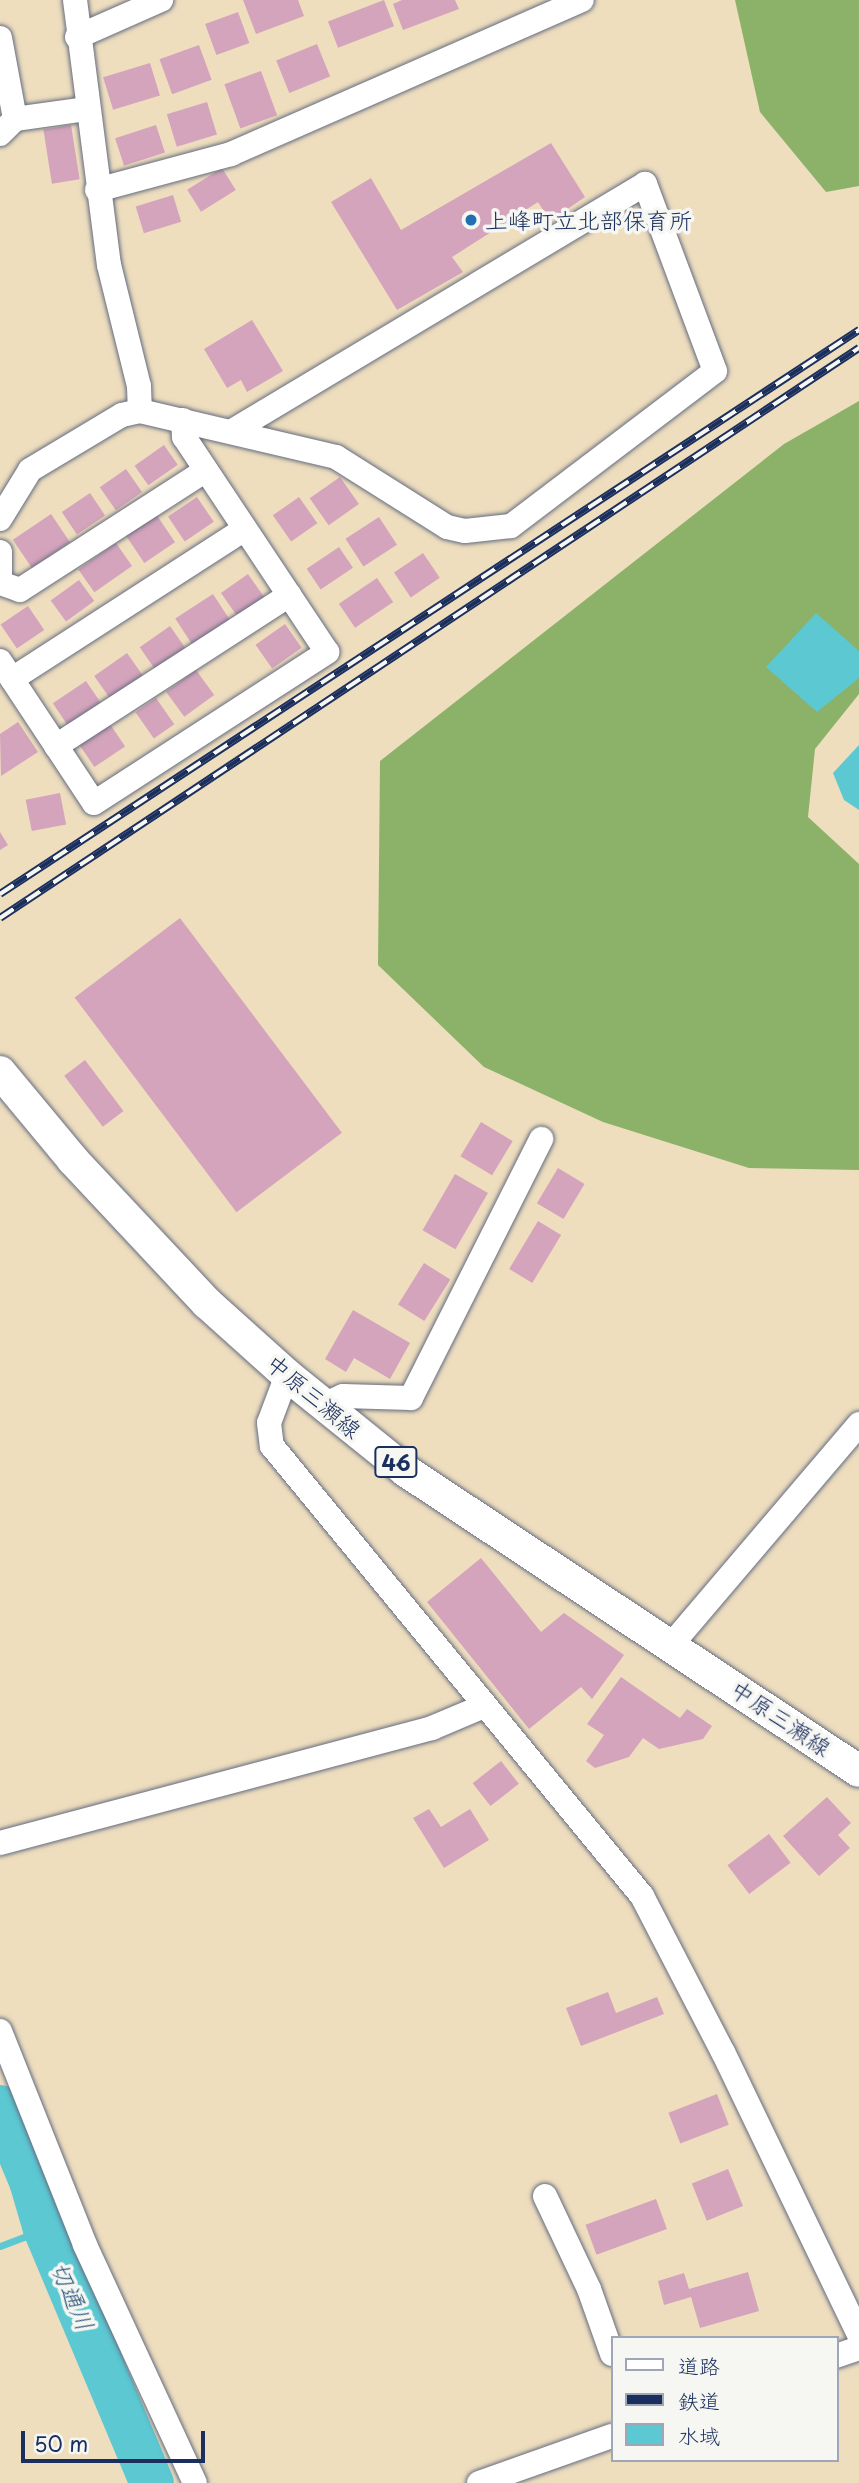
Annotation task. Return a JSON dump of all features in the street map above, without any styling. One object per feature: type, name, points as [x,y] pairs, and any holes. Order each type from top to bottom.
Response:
[{"type":"main road","name":"中原三瀬線","points":[[0,1072],[73,1160],[207,1303],[287,1376],[406,1471],[672,1644],[859,1771]]},
{"type":"street","points":[[75,0],[77,37],[97,190],[109,265],[139,386],[140,411]]},
{"type":"street","points":[[77,37],[161,0]]},
{"type":"street","points":[[97,190],[231,154],[582,0]]},
{"type":"street","points":[[0,38],[7,127],[87,109]]},
{"type":"street","points":[[0,519],[30,470],[122,415],[140,411],[232,430],[337,457],[447,527],[465,531],[511,526],[715,371],[645,184],[232,430]]},
{"type":"street","points":[[183,420],[184,437],[245,528],[327,652],[94,803],[6,670],[245,528]]},
{"type":"street","points":[[0,552],[0,583],[20,590],[206,470]]},
{"type":"street","points":[[56,746],[289,595]]},
{"type":"street","points":[[323,1405],[343,1396],[411,1398],[541,1139]]},
{"type":"street","points":[[287,1376],[270,1423],[272,1446],[642,1896],[723,2052],[859,2335]]},
{"type":"street","points":[[672,1644],[859,1424]]},
{"type":"street","points":[[0,1843],[432,1728],[484,1706]]},
{"type":"street","points":[[0,2031],[85,2245],[195,2483]]},
{"type":"street","points":[[545,2196],[589,2288],[610,2348]]},
{"type":"street","points":[[838,2355],[859,2348]]},
{"type":"street","points":[[480,2483],[610,2437]]},
{"type":"green space","points":[[735,0],[859,0],[859,186],[826,192],[760,112]]},
{"type":"green space","points":[[859,401],[859,694],[815,749],[808,817],[859,864],[859,1170],[749,1168],[603,1122],[484,1067],[378,965],[380,761],[784,444]]},
{"type":"water","points":[[816,613],[859,651],[859,678],[817,712],[766,667]]},
{"type":"water","points":[[859,745],[859,810],[844,800],[833,773]]},
{"type":"building","points":[[243,0],[298,0],[304,16],[256,34]]},
{"type":"building","points":[[384,0],[394,26],[338,48],[328,22]]},
{"type":"building","points":[[402,0],[455,0],[459,9],[403,30],[393,4]]},
{"type":"building","points":[[238,12],[249,43],[216,55],[205,24]]},
{"type":"building","points":[[317,44],[330,76],[289,93],[276,60]]},
{"type":"building","points":[[199,45],[212,80],[172,94],[160,59]]},
{"type":"building","points":[[150,63],[160,96],[113,110],[103,77]]},
{"type":"building","points":[[261,71],[277,115],[240,129],[224,84]]},
{"type":"building","points":[[207,102],[217,135],[177,147],[167,114]]},
{"type":"building","points":[[71,125],[80,179],[52,184],[43,129]]},
{"type":"building","points":[[156,125],[165,153],[124,166],[115,138]]},
{"type":"building","points":[[551,143],[585,197],[550,221],[538,202],[452,257],[463,272],[397,310],[331,202],[371,178],[401,230]]},
{"type":"building","points":[[222,168],[236,190],[201,212],[187,190]]},
{"type":"building","points":[[173,195],[181,222],[144,233],[136,206]]},
{"type":"building","points":[[252,320],[283,371],[247,392],[241,380],[227,388],[204,349]]},
{"type":"building","points":[[164,445],[178,465],[148,485],[135,466]]},
{"type":"building","points":[[126,469],[142,492],[116,510],[100,487]]},
{"type":"building","points":[[340,477],[359,504],[329,525],[310,498]]},
{"type":"building","points":[[90,493],[105,515],[77,534],[62,512]]},
{"type":"building","points":[[197,497],[214,522],[185,541],[168,517]]},
{"type":"building","points":[[299,497],[317,523],[291,542],[273,515]]},
{"type":"building","points":[[51,514],[70,542],[32,568],[13,540]]},
{"type":"building","points":[[156,514],[175,542],[144,563],[125,535]]},
{"type":"building","points":[[379,517],[397,545],[363,566],[345,539]]},
{"type":"building","points":[[116,543],[132,566],[94,592],[78,569]]},
{"type":"building","points":[[339,547],[353,568],[321,590],[307,569]]},
{"type":"building","points":[[423,553],[440,578],[411,597],[394,573]]},
{"type":"building","points":[[248,574],[265,598],[238,617],[221,593]]},
{"type":"building","points":[[377,578],[393,602],[355,628],[339,604]]},
{"type":"building","points":[[79,580],[94,601],[66,622],[51,601]]},
{"type":"building","points":[[213,594],[230,620],[192,645],[175,619]]},
{"type":"building","points":[[28,606],[44,630],[17,648],[1,624]]},
{"type":"building","points":[[285,624],[302,648],[272,668],[256,645]]},
{"type":"building","points":[[170,626],[186,649],[156,670],[140,647]]},
{"type":"building","points":[[127,653],[144,677],[111,700],[94,676]]},
{"type":"building","points":[[196,670],[214,695],[184,717],[166,692]]},
{"type":"building","points":[[86,681],[103,706],[70,728],[53,703]]},
{"type":"building","points":[[156,698],[174,724],[154,739],[136,712]]},
{"type":"building","points":[[18,722],[38,752],[1,776],[0,734]]},
{"type":"building","points":[[110,724],[125,746],[94,767],[79,745]]},
{"type":"building","points":[[60,793],[66,824],[32,831],[26,800]]},
{"type":"building","points":[[0,832],[8,845],[0,850]]},
{"type":"building","points":[[180,918],[342,1133],[236,1212],[75,997]]},
{"type":"building","points":[[85,1060],[124,1111],[103,1127],[64,1076]]},
{"type":"building","points":[[481,1122],[513,1141],[492,1175],[460,1156]]},
{"type":"building","points":[[558,1168],[585,1184],[563,1219],[537,1203]]},
{"type":"building","points":[[455,1174],[488,1193],[455,1249],[422,1230]]},
{"type":"building","points":[[538,1221],[561,1235],[532,1283],[509,1269]]},
{"type":"building","points":[[424,1263],[450,1279],[424,1321],[398,1305]]},
{"type":"building","points":[[353,1310],[410,1343],[390,1379],[354,1358],[346,1372],[325,1359]]},
{"type":"building","points":[[481,1558],[541,1632],[564,1613],[624,1655],[592,1699],[581,1687],[529,1729],[427,1602]]},
{"type":"building","points":[[621,1677],[680,1718],[687,1709],[712,1726],[703,1739],[659,1749],[643,1738],[629,1757],[595,1768],[586,1761],[604,1735],[587,1724]]},
{"type":"building","points":[[501,1761],[519,1784],[490,1806],[473,1783]]},
{"type":"building","points":[[827,1797],[851,1823],[838,1835],[850,1848],[819,1876],[783,1836]]},
{"type":"building","points":[[429,1809],[441,1827],[470,1809],[489,1840],[444,1868],[413,1818]]},
{"type":"building","points":[[769,1834],[791,1863],[749,1894],[727,1865]]},
{"type":"building","points":[[608,1992],[616,2013],[657,1997],[664,2014],[581,2046],[566,2008]]},
{"type":"building","points":[[717,2094],[729,2125],[680,2143],[668,2113]]},
{"type":"building","points":[[728,2169],[743,2206],[707,2221],[692,2184]]},
{"type":"building","points":[[656,2199],[667,2229],[596,2255],[586,2225]]},
{"type":"building","points":[[748,2272],[759,2311],[700,2328],[691,2297],[664,2305],[658,2281],[684,2273],[689,2289]]},
{"type":"waterway","name":"切通川","points":[[0,2107],[31,2181],[45,2229],[152,2483]]},
{"type":"waterway","points":[[0,2246],[45,2229]]},
{"type":"railway","points":[[0,894],[859,330]]},
{"type":"railway","points":[[0,918],[859,348]]},
{"type":"place","name":"上峰町立北部保育所","points":[[471,220]]}]
